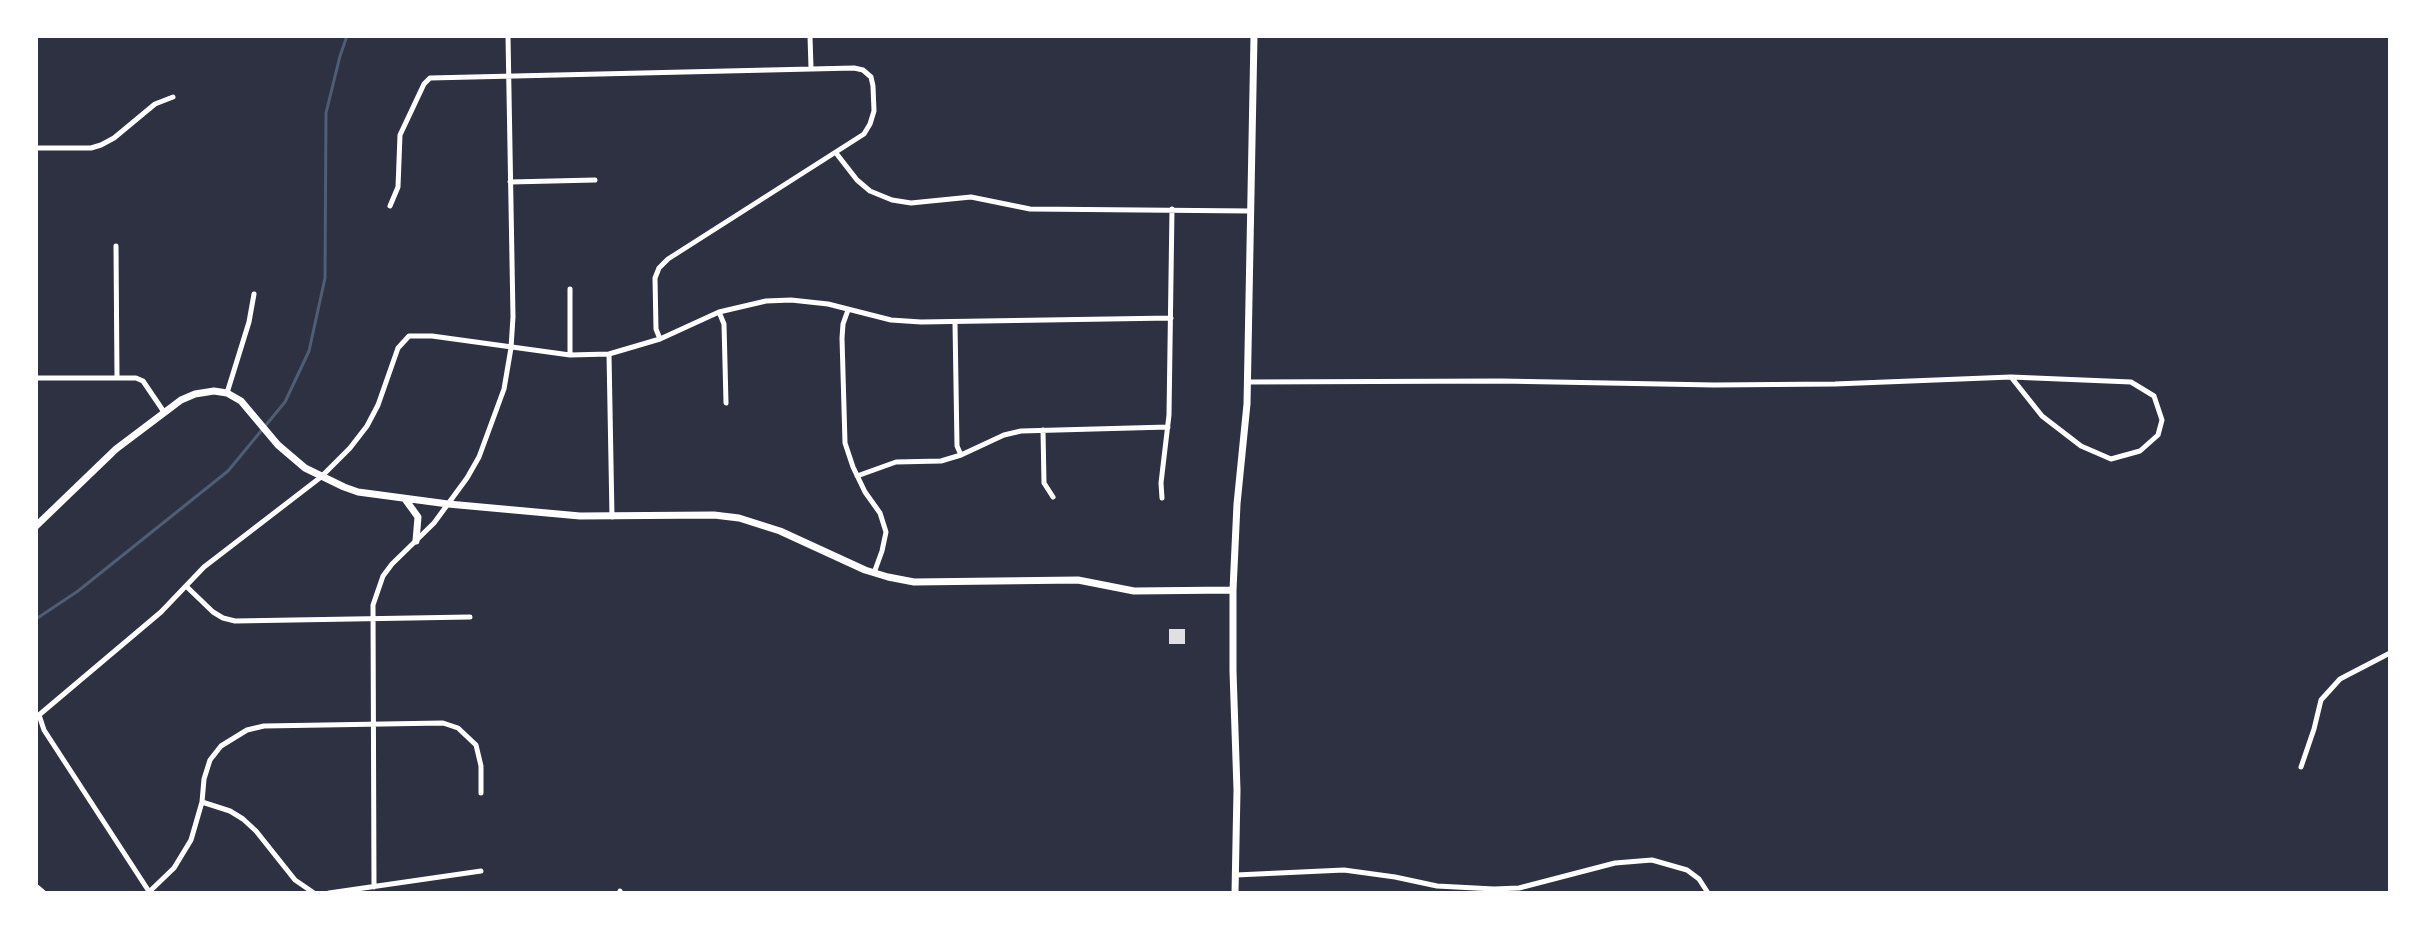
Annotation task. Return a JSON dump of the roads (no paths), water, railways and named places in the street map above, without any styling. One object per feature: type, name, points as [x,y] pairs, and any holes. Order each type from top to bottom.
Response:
[{"type":"main road","points":[[36,888],[42,893]]},
{"type":"street","points":[[374,886],[373,605],[383,576],[448,504],[467,478],[488,436],[504,389],[511,348],[513,317],[508,36]]},
{"type":"street","points":[[810,36],[811,69]]},
{"type":"street","points":[[1235,893],[1233,590],[1235,530],[1248,382],[1254,36]]},
{"type":"street","points":[[390,206],[398,187],[400,135],[424,84],[430,78],[438,76],[854,68],[863,70],[871,77],[874,111],[864,134],[659,268],[655,278],[656,329],[660,339]]},
{"type":"street","points":[[36,148],[101,146],[155,104],[173,97]]},
{"type":"street","points":[[836,153],[857,180],[870,191],[892,200],[911,203],[971,197],[1030,209],[1251,211]]},
{"type":"street","points":[[510,182],[595,180]]},
{"type":"street","points":[[1162,498],[1161,483],[1168,427],[1173,209]]},
{"type":"street","points":[[116,246],[117,378]]},
{"type":"street","points":[[570,289],[570,355]]},
{"type":"street","points":[[227,393],[249,322],[254,294]]},
{"type":"street","points":[[482,793],[479,754],[468,736],[458,728],[443,723],[264,726],[247,730],[221,746],[210,760],[204,779],[197,826],[184,854],[174,868],[149,893],[44,730],[39,715],[161,612],[222,552],[321,477],[350,448],[367,426],[388,382],[398,348],[409,336],[432,336],[570,355],[609,354],[660,339],[719,312],[766,301],[791,300],[828,304],[891,320],[955,323],[1171,318]]},
{"type":"street","points":[[848,310],[843,324],[842,338],[845,443],[857,476],[880,513],[886,532],[874,573]]},
{"type":"street","points":[[719,312],[724,324],[726,403]]},
{"type":"street","points":[[955,323],[957,446],[962,455]]},
{"type":"street","points":[[609,354],[612,517]]},
{"type":"street","points":[[1248,382],[1501,381],[1714,385],[1835,384],[2011,377],[2131,382],[2154,396],[2162,420],[2158,435],[2140,451],[2111,459],[2081,446],[2042,416],[2011,377]]},
{"type":"street","points":[[36,378],[136,378],[143,381],[164,412]]},
{"type":"street","points":[[36,526],[116,449],[164,412],[195,393],[214,391],[227,393],[246,406],[271,437],[292,458],[321,477],[358,492],[448,504],[580,516],[714,515],[739,518],[774,528],[874,573],[914,582],[1078,580],[1134,591],[1233,590]]},
{"type":"street","points":[[857,476],[896,462],[940,460],[962,455],[1004,435],[1043,430],[1168,427]]},
{"type":"street","points":[[1043,430],[1044,483],[1053,497]]},
{"type":"street","points":[[405,499],[418,517],[416,541]]},
{"type":"street","points":[[186,586],[213,612],[235,621],[470,617]]},
{"type":"street","points":[[2301,767],[2321,700],[2340,678],[2390,653]]},
{"type":"street","points":[[202,802],[230,811],[243,819],[256,831],[295,880],[314,893]]},
{"type":"street","points":[[1236,875],[1364,871],[1437,886],[1494,889],[1519,888],[1615,863],[1652,860],[1687,870],[1699,879],[1708,893]]},
{"type":"street","points":[[329,893],[481,871]]},
{"type":"waterway","points":[[36,619],[78,591],[228,471],[285,402],[309,351],[325,278],[326,113],[347,36]]}]
